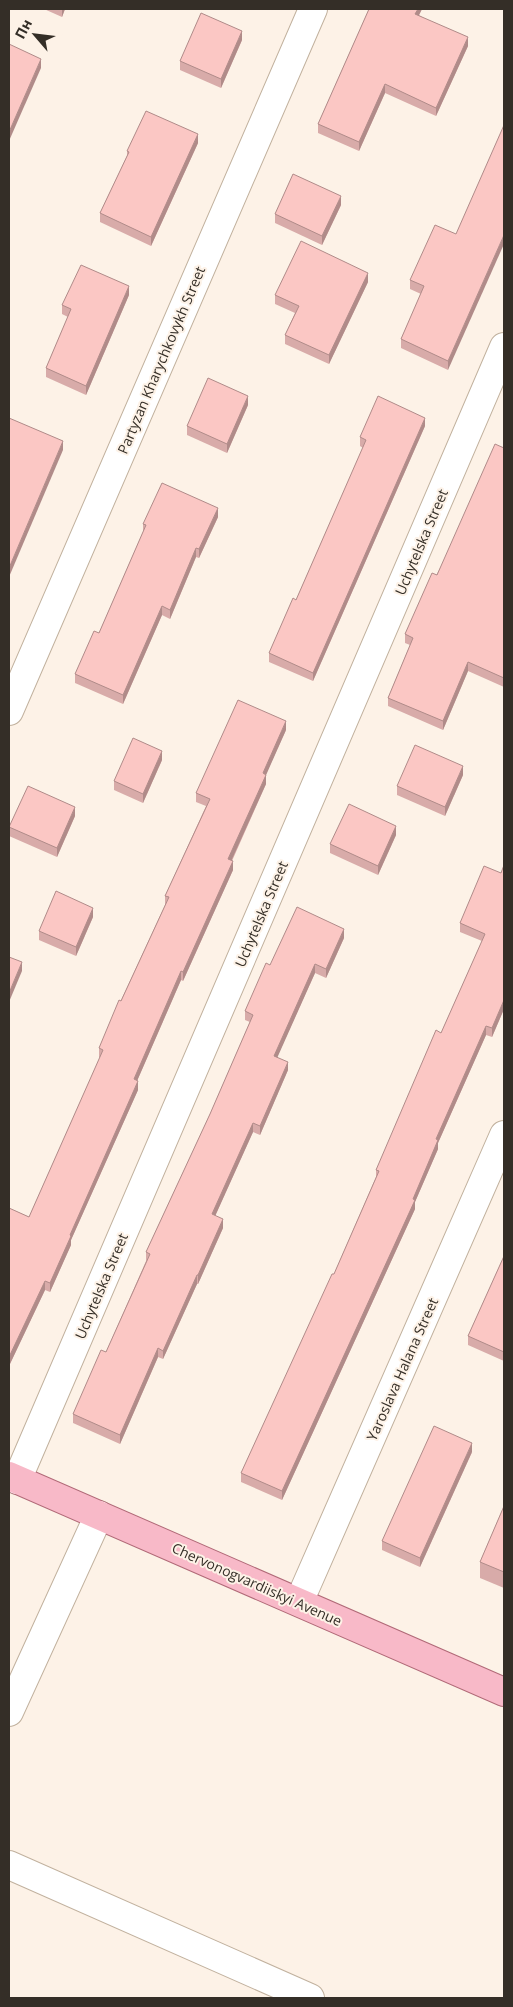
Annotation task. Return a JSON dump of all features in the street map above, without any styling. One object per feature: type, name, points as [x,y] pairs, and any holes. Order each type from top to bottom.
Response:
[{"type":"main road","name":"Chervonogvardiiskyi Avenue","points":[[13,1478],[504,1692]]},
{"type":"street","name":"Partyzan Kharychkovykh Street","points":[[9,711],[313,9]]},
{"type":"street","name":"Uchytelska Street","points":[[13,1478],[504,347]]},
{"type":"street","name":"Yaroslava Halana Street","points":[[299,1602],[504,1135]]},
{"type":"street","points":[[9,1712],[99,1515]]},
{"type":"street","points":[[9,1864],[310,1998]]},
{"type":"building","points":[[369,9],[418,9],[415,14],[468,37],[436,108],[385,84],[359,142],[318,124]]},
{"type":"building","points":[[201,13],[242,31],[221,79],[180,61]]},
{"type":"building","points":[[9,44],[41,59],[9,132]]},
{"type":"building","points":[[146,111],[198,134],[151,237],[100,213]]},
{"type":"building","points":[[504,125],[504,235],[448,361],[401,339],[424,286],[410,280],[435,225],[456,234]]},
{"type":"building","points":[[293,174],[341,196],[322,236],[275,214]]},
{"type":"building","points":[[301,241],[368,273],[329,355],[285,335],[299,306],[275,295]]},
{"type":"building","points":[[81,265],[129,286],[86,386],[46,368],[71,309],[62,305]]},
{"type":"building","points":[[208,378],[248,396],[227,444],[187,426]]},
{"type":"building","points":[[378,396],[425,418],[313,673],[269,653],[293,598],[296,600],[366,440],[360,437]]},
{"type":"building","points":[[9,418],[63,441],[9,568]]},
{"type":"building","points":[[495,444],[504,448],[504,678],[468,662],[443,721],[388,698],[413,638],[405,634],[432,573],[437,575]]},
{"type":"building","points":[[162,483],[218,508],[199,549],[196,548],[170,610],[162,606],[123,695],[75,674],[94,631],[99,633],[146,525],[143,524]]},
{"type":"building","points":[[238,700],[286,721],[263,773],[266,775],[228,859],[233,861],[183,972],[181,971],[134,1079],[138,1081],[71,1236],[50,1283],[45,1281],[9,1357],[9,1208],[29,1217],[103,1050],[99,1048],[119,1000],[121,1001],[169,897],[165,896],[210,799],[196,793]]},
{"type":"building","points":[[133,738],[162,751],[143,794],[114,781]]},
{"type":"building","points":[[415,745],[463,766],[445,807],[397,786]]},
{"type":"building","points":[[28,786],[75,807],[57,848],[9,827]]},
{"type":"building","points":[[349,804],[396,826],[378,866],[330,844]]},
{"type":"building","points":[[504,865],[504,1000],[492,1028],[486,1026],[436,1139],[438,1140],[413,1199],[415,1200],[282,1491],[241,1473],[332,1274],[334,1274],[379,1171],[376,1170],[436,1030],[441,1033],[485,934],[460,923],[484,866],[501,873]]},
{"type":"building","points":[[56,891],[93,908],[76,947],[39,931]]},
{"type":"building","points":[[297,907],[344,929],[326,969],[315,964],[274,1056],[288,1062],[260,1126],[253,1123],[212,1214],[223,1219],[163,1351],[158,1348],[120,1435],[73,1414],[101,1350],[106,1352],[150,1254],[146,1252],[210,1114],[253,1015],[245,1011],[266,963],[270,965]]},
{"type":"building","points":[[9,957],[22,962],[9,993]]},
{"type":"building","points":[[504,1256],[504,1352],[468,1336]]},
{"type":"building","points":[[434,1426],[472,1443],[420,1558],[382,1541]]},
{"type":"building","points":[[504,1506],[504,1572],[480,1562]]}]
